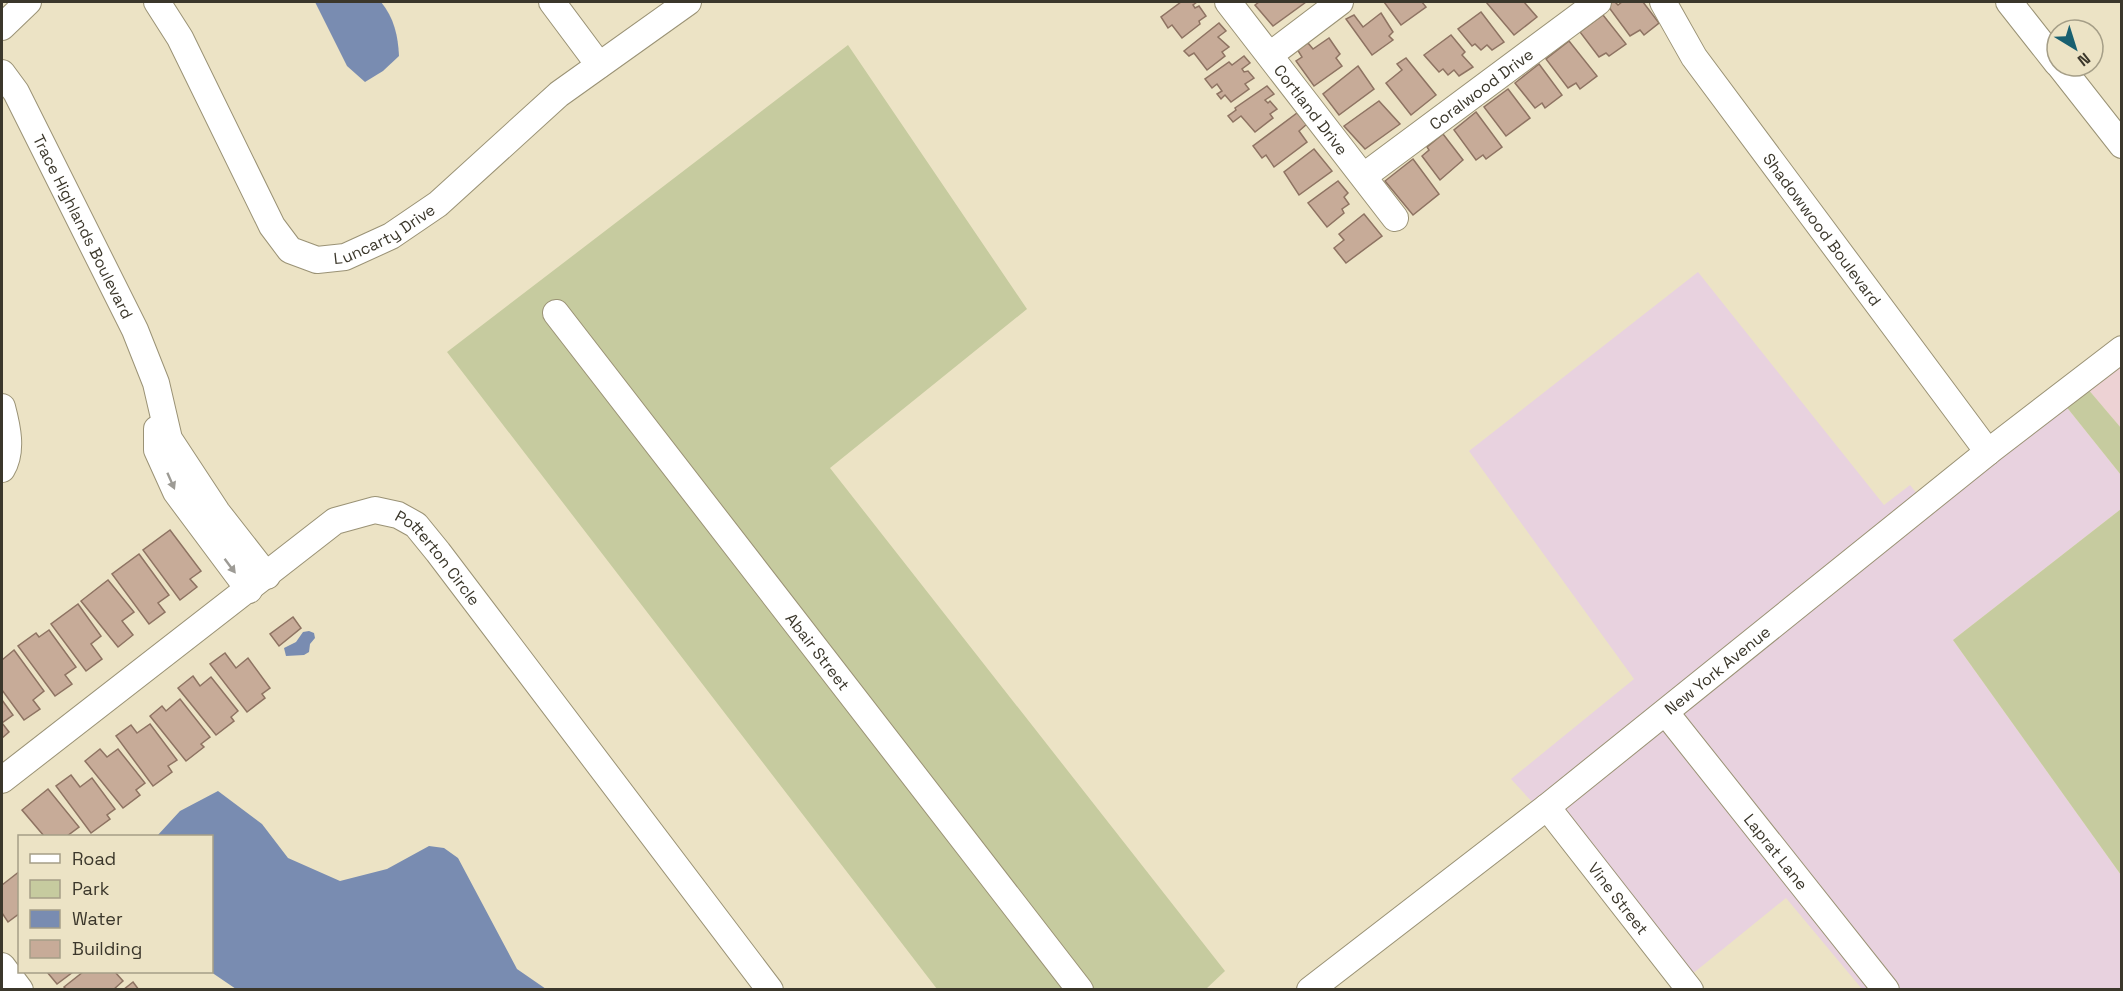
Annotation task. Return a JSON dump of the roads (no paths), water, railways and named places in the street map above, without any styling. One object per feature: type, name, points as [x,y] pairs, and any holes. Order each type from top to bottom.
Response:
[{"type":"street","points":[[2,27],[28,2]]},
{"type":"street","name":"Luncarty Drive","points":[[157,2],[180,38],[272,226],[290,250],[317,260],[345,256],[391,236],[438,204],[559,94],[688,2]]},
{"type":"street","points":[[552,2],[599,65]]},
{"type":"street","name":"Cortland Drive","points":[[1228,2],[1395,218]]},
{"type":"street","points":[[1270,55],[1340,2]]},
{"type":"street","name":"Coralwood Drive","points":[[1364,176],[1598,2]]},
{"type":"street","name":"Shadowwood Boulevard","points":[[1663,2],[1694,57],[1988,452]]},
{"type":"street","points":[[2009,2],[2045,48]]},
{"type":"street","name":"Trace Highlands Boulevard","points":[[2,73],[16,92],[135,330],[156,383],[157,450],[176,492],[208,519],[258,583]]},
{"type":"street","points":[[2069,78],[2121,146]]},
{"type":"street","name":"Abair Street","points":[[556,313],[1080,990]]},
{"type":"street","name":"New York Avenue","points":[[1310,990],[1666,713],[1988,452],[2121,349]]},
{"type":"street","points":[[2,407],[9,436],[5,464],[2,469]]},
{"type":"street","name":"Potterton Circle","points":[[2,780],[335,521],[375,510],[398,515],[417,525],[664,847],[770,990]]},
{"type":"street","name":"Laprat Lane","points":[[1666,713],[1886,990]]},
{"type":"street","name":"Vine Street","points":[[1547,807],[1690,990]]},
{"type":"street","points":[[2,966],[20,990]]},
{"type":"water","points":[[315,2],[381,2],[394,27],[399,56],[383,71],[365,82],[347,66]]},
{"type":"water","points":[[303,632],[314,633],[315,638],[310,644],[309,652],[304,655],[286,656],[284,648],[296,642]]},
{"type":"water","points":[[218,791],[262,824],[288,858],[340,881],[387,869],[429,846],[444,848],[458,858],[517,969],[546,989],[236,989],[212,973],[213,835],[158,835],[180,811]]}]
